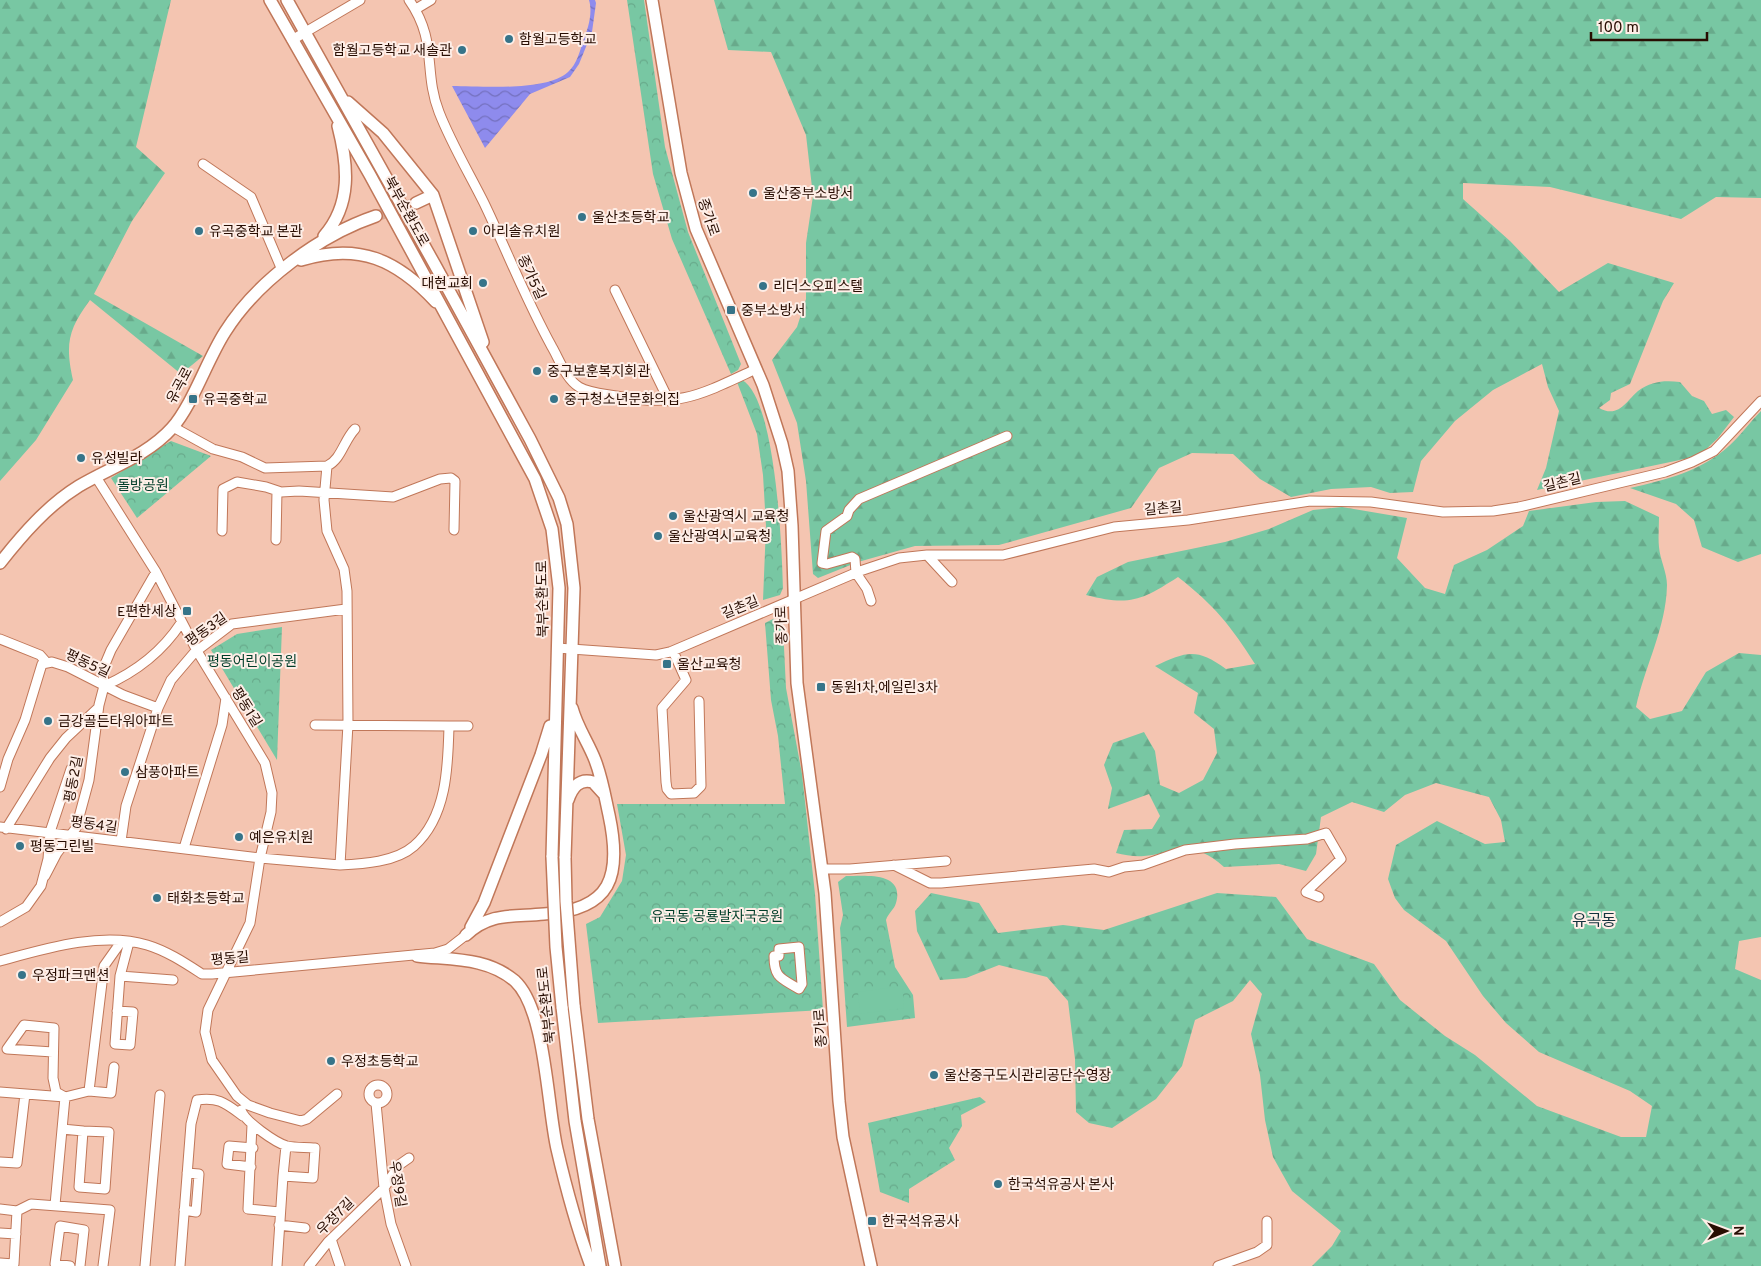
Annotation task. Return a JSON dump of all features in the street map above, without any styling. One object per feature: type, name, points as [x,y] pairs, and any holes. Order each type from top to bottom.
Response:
[{"type":"main road","name":"북부순환도로","points":[[270,0],[446,312],[522,453],[544,502],[556,554],[559,588],[552,857],[555,938],[575,1121],[600,1266]]},
{"type":"main road","name":"북부순환도로","points":[[287,0],[547,472],[567,524],[574,588],[566,806],[567,928],[588,1119],[615,1266]]},
{"type":"main road","name":"종가로","points":[[652,0],[681,173],[690,210],[696,229],[773,411],[788,471],[795,600],[797,683],[822,869],[843,1138],[870,1266]]},
{"type":"main road","points":[[342,98],[383,133],[433,195],[493,372]]},
{"type":"main road","points":[[312,248],[331,228],[344,200],[344,159],[335,115]]},
{"type":"main road","points":[[416,203],[433,195]]},
{"type":"main road","name":"유곡로","points":[[0,563],[37,520],[58,501],[96,477],[147,449],[173,428],[225,332],[251,299],[282,270],[338,232],[376,216]]},
{"type":"main road","points":[[295,262],[338,253],[368,255],[384,260],[416,284],[446,312]]},
{"type":"main road","points":[[466,935],[487,919],[557,914],[580,908],[596,899],[612,876],[616,858],[605,797],[594,758],[576,721],[570,694]]},
{"type":"main road","points":[[466,935],[484,903],[541,756],[555,706]]},
{"type":"main road","points":[[566,806],[571,791],[584,781],[598,785],[605,797]]},
{"type":"main road","points":[[417,956],[489,965],[516,982],[527,996],[538,1030],[556,1147],[590,1266]]},
{"type":"street","points":[[292,40],[360,0]]},
{"type":"street","name":"종가5길","points":[[409,0],[416,9],[428,38],[433,89],[439,111],[485,205],[528,303],[565,372],[579,387],[635,400],[669,402],[705,393],[756,369]]},
{"type":"street","points":[[416,9],[432,0]]},
{"type":"street","points":[[203,164],[251,197],[282,270]]},
{"type":"street","points":[[615,290],[669,402]]},
{"type":"street","name":"길촌길","points":[[557,648],[656,655],[673,651],[741,620],[795,600],[856,572],[899,558],[927,555],[1003,554],[1114,527],[1188,520],[1310,501],[1370,502],[1442,512],[1493,511],[1519,507],[1665,472],[1692,462],[1714,451],[1761,400]]},
{"type":"street","points":[[173,428],[213,449],[242,457],[265,468],[327,466],[334,463],[349,435],[355,429]]},
{"type":"street","points":[[871,601],[867,589],[856,572],[856,559],[852,557],[828,564],[822,562],[826,531],[847,516],[848,510],[860,499],[1007,436]]},
{"type":"street","points":[[327,466],[325,494],[327,531],[346,577],[348,724],[340,865]]},
{"type":"street","name":"평동1길","points":[[96,477],[156,572],[181,623],[265,763],[270,780],[271,812],[260,858],[250,923],[208,1010],[205,1032],[212,1060],[236,1096]]},
{"type":"street","points":[[222,531],[223,488],[237,482],[266,486],[277,491],[393,497],[440,479],[451,478],[454,481],[454,530]]},
{"type":"street","points":[[276,540],[277,491]]},
{"type":"street","points":[[927,555],[952,582]]},
{"type":"street","name":"평동2길","points":[[0,922],[16,914],[31,902],[57,853],[72,834],[89,780],[98,708],[104,686],[103,669],[111,650],[156,572]]},
{"type":"street","name":"평동3길","points":[[121,842],[126,806],[158,708],[171,680],[197,651],[232,624],[346,609]]},
{"type":"street","points":[[104,686],[126,676],[147,661],[171,638],[181,623]]},
{"type":"street","points":[[0,639],[40,655],[47,663]]},
{"type":"street","points":[[673,651],[686,680],[680,692],[662,708],[666,782],[667,789],[671,794],[694,793],[701,786],[699,701]]},
{"type":"street","name":"평동5길","points":[[0,787],[8,760],[25,720],[42,664],[52,662],[68,667],[104,686],[158,708]]},
{"type":"street","points":[[184,848],[222,725],[226,698]]},
{"type":"street","name":"평동2길","points":[[3,828],[66,738],[98,708]]},
{"type":"street","points":[[315,725],[468,726]]},
{"type":"street","name":"평동4길","points":[[3,828],[72,834],[121,842],[260,858],[340,865],[395,857],[414,846],[427,830],[443,795],[448,775],[449,726]]},
{"type":"street","name":"평동2길","points":[[45,876],[50,832],[71,769]]},
{"type":"street","points":[[894,865],[930,883],[1094,869],[1109,872],[1124,866],[1143,865],[1185,850],[1307,839],[1326,833],[1341,858],[1306,892],[1319,897]]},
{"type":"street","points":[[822,869],[946,860]]},
{"type":"street","name":"평동길","points":[[0,961],[37,951],[91,941],[125,942],[148,946],[166,953],[202,974],[227,973],[304,964],[417,956],[448,949],[466,935]]},
{"type":"street","points":[[118,1011],[120,976],[125,942]]},
{"type":"street","points":[[89,1091],[104,966],[125,942]]},
{"type":"street","points":[[799,947],[802,984],[798,989],[776,975],[774,971],[774,956],[779,956],[779,949],[799,947]]},
{"type":"street","points":[[120,976],[173,980]]},
{"type":"street","points":[[3,1049],[24,1025],[54,1028],[54,1085],[56,1092],[65,1097]]},
{"type":"street","points":[[3,1049],[53,1052]]},
{"type":"street","points":[[0,1092],[65,1097],[89,1091],[111,1093],[114,1067]]},
{"type":"street","points":[[0,1162],[17,1163],[25,1094]]},
{"type":"street","points":[[236,1096],[248,1105],[301,1121],[337,1094]]},
{"type":"street","points":[[145,1266],[160,1095]]},
{"type":"street","points":[[236,1096],[243,1116]]},
{"type":"street","points":[[55,1205],[65,1097]]},
{"type":"street","points":[[180,1266],[191,1124],[196,1100],[212,1098],[225,1102],[252,1125],[286,1146],[315,1148],[313,1178],[283,1176]]},
{"type":"street","name":"우정9길","points":[[376,1103],[384,1188],[391,1224],[406,1266]]},
{"type":"street","points":[[252,1125],[253,1148],[248,1209],[280,1212]]},
{"type":"street","points":[[62,1129],[109,1132],[105,1190],[79,1187],[83,1131]]},
{"type":"street","points":[[251,1167],[227,1164],[229,1146],[253,1148]]},
{"type":"street","points":[[277,1266],[286,1146]]},
{"type":"street","name":"우정7길","points":[[309,1266],[331,1239],[384,1188],[399,1164],[409,1158]]},
{"type":"street","points":[[0,1209],[17,1211],[31,1204],[110,1210],[103,1266]]},
{"type":"street","points":[[0,1263],[14,1264],[17,1211]]},
{"type":"street","points":[[1218,1266],[1256,1252],[1267,1245],[1267,1220]]},
{"type":"street","points":[[279,1225],[305,1228]]},
{"type":"street","points":[[70,1266],[55,1264],[60,1226],[84,1230],[80,1266]]},
{"type":"street","points":[[0,1233],[16,1234]]},
{"type":"street","points":[[331,1239],[340,1266]]},
{"type":"green space","points":[[0,0],[171,0],[136,147],[165,173],[132,221],[94,294],[203,356],[181,374],[90,300],[77,320],[70,338],[69,357],[73,380],[36,440],[0,481]]},
{"type":"green space","points":[[627,0],[644,0],[665,147],[688,232],[741,364],[738,370],[731,374],[672,239],[653,174]]},
{"type":"green space","points":[[714,0],[1761,0],[1761,198],[1716,197],[1681,219],[1550,187],[1463,183],[1463,199],[1510,241],[1559,292],[1608,263],[1674,283],[1663,301],[1630,384],[1611,393],[1610,400],[1599,408],[1606,411],[1617,410],[1638,391],[1648,385],[1664,381],[1674,381],[1680,382],[1692,396],[1704,401],[1712,414],[1726,410],[1734,417],[1718,438],[1699,456],[1537,490],[1546,468],[1559,411],[1548,387],[1542,364],[1493,390],[1455,421],[1421,461],[1413,492],[1390,493],[1371,487],[1331,489],[1291,497],[1260,479],[1233,454],[1192,453],[1159,468],[1131,508],[999,545],[915,546],[858,562],[818,578],[813,574],[806,481],[797,423],[772,360],[797,327],[806,299],[806,243],[813,196],[806,135],[771,52],[728,50]]},
{"type":"green space","points":[[742,380],[753,393],[763,415],[770,444],[779,510],[783,588],[780,595],[763,600],[766,526],[763,475],[757,434],[737,382]]},
{"type":"green space","points":[[1761,411],[1761,554],[1738,562],[1702,547],[1694,520],[1676,504],[1630,488],[1670,478],[1707,462],[1729,446]]},
{"type":"green space","name":"돌방공원","points":[[171,441],[211,456],[137,518],[111,478]]},
{"type":"green space","points":[[1625,501],[1659,517],[1659,547],[1667,585],[1663,617],[1636,707],[1650,719],[1682,711],[1706,672],[1739,653],[1761,655],[1761,937],[1739,941],[1735,969],[1761,980],[1761,1266],[1312,1266],[1332,1246],[1341,1231],[1292,1191],[1273,1157],[1265,1120],[1260,1075],[1251,1034],[1262,994],[1250,980],[1233,1001],[1195,1020],[1182,1066],[1156,1099],[1112,1128],[1089,1123],[1076,1112],[1075,1059],[1068,1001],[1047,977],[999,965],[966,978],[940,980],[917,931],[915,911],[931,893],[979,903],[998,933],[1063,925],[1104,930],[1217,893],[1276,897],[1307,939],[1374,964],[1400,1000],[1445,1036],[1475,1055],[1537,1106],[1621,1137],[1646,1137],[1652,1106],[1630,1091],[1539,1052],[1506,1023],[1483,996],[1446,941],[1404,910],[1395,898],[1388,879],[1396,845],[1437,821],[1485,844],[1505,842],[1501,820],[1489,797],[1436,783],[1405,795],[1384,812],[1352,802],[1321,817],[1316,854],[1306,871],[1279,864],[1224,867],[1213,858],[1194,850],[1141,856],[1116,853],[1124,830],[1152,829],[1160,816],[1149,794],[1108,809],[1112,788],[1104,765],[1113,743],[1144,732],[1155,751],[1160,785],[1179,793],[1203,780],[1217,753],[1214,729],[1194,713],[1198,693],[1155,666],[1175,657],[1191,654],[1207,657],[1226,669],[1255,664],[1221,617],[1202,597],[1178,577],[1144,596],[1134,599],[1113,600],[1086,595],[1097,577],[1128,562],[1225,542],[1269,529],[1313,510],[1342,507],[1407,518],[1397,558],[1425,588],[1445,594],[1454,565],[1487,550],[1523,526],[1529,511],[1596,502]]},
{"type":"green space","name":"유곡동 공룡발자국공원","points":[[773,619],[780,621],[783,627],[786,688],[802,774],[815,894],[823,1010],[598,1023],[586,924],[600,917],[622,881],[626,855],[617,804],[785,804],[778,736],[771,700],[765,623]]},
{"type":"green space","name":"평동어린이공원","points":[[282,627],[277,760],[211,650],[237,634]]},
{"type":"green space","points":[[846,876],[881,877],[895,885],[897,893],[896,903],[886,920],[895,967],[913,995],[915,1018],[847,1027],[840,928],[843,915],[838,882]]},
{"type":"green space","points":[[902,986],[904,1008],[860,1014],[858,992]]},
{"type":"green space","points":[[980,1097],[986,1102],[961,1115],[962,1126],[949,1148],[955,1160],[909,1189],[909,1203],[880,1192],[868,1123]]},
{"type":"water","points":[[589,0],[595,0],[596,3],[592,32],[579,64],[570,77],[530,94],[485,148],[452,86],[496,87],[529,85],[545,83],[568,72],[578,57],[588,26],[590,16]]},
{"type":"tunnel","points":[[376,216],[416,203]]},
{"type":"place","name":"함월고등학교","points":[[509,39]]},
{"type":"place","name":"함월고등학교 새솔관","points":[[462,50]]},
{"type":"place","name":"울산중부소방서","points":[[753,193]]},
{"type":"place","name":"울산초등학교","points":[[582,217]]},
{"type":"place","name":"유곡중학교 본관","points":[[199,231]]},
{"type":"place","name":"아리솔유치원","points":[[473,231]]},
{"type":"place","name":"대현교회","points":[[483,283]]},
{"type":"place","name":"리더스오피스텔","points":[[763,286]]},
{"type":"place","name":"중부소방서","points":[[731,310]]},
{"type":"place","name":"중구보훈복지회관","points":[[537,371]]},
{"type":"place","name":"유곡중학교","points":[[193,399]]},
{"type":"place","name":"중구청소년문화의집","points":[[554,399]]},
{"type":"place","name":"유성빌라","points":[[81,458]]},
{"type":"place","name":"울산광역시 교육청","points":[[673,516]]},
{"type":"place","name":"울산광역시교육청","points":[[658,536]]},
{"type":"place","name":"E편한세상","points":[[187,611]]},
{"type":"place","name":"울산교육청","points":[[667,664]]},
{"type":"place","name":"동원1차,에일린3차","points":[[821,687]]},
{"type":"place","name":"금강골든타워아파트","points":[[48,721]]},
{"type":"place","name":"삼풍아파트","points":[[125,772]]},
{"type":"place","name":"예은유치원","points":[[239,837]]},
{"type":"place","name":"평동그린빌","points":[[20,846]]},
{"type":"place","name":"태화초등학교","points":[[157,898]]},
{"type":"place","name":"우정파크맨션","points":[[22,975]]},
{"type":"place","name":"우정초등학교","points":[[331,1061]]},
{"type":"place","name":"울산중구도시관리공단수영장","points":[[934,1075]]},
{"type":"place","name":"한국석유공사 본사","points":[[998,1184]]},
{"type":"place","name":"한국석유공사","points":[[872,1221]]},
{"type":"district","name":"유곡동","points":[[1594,920]]}]
